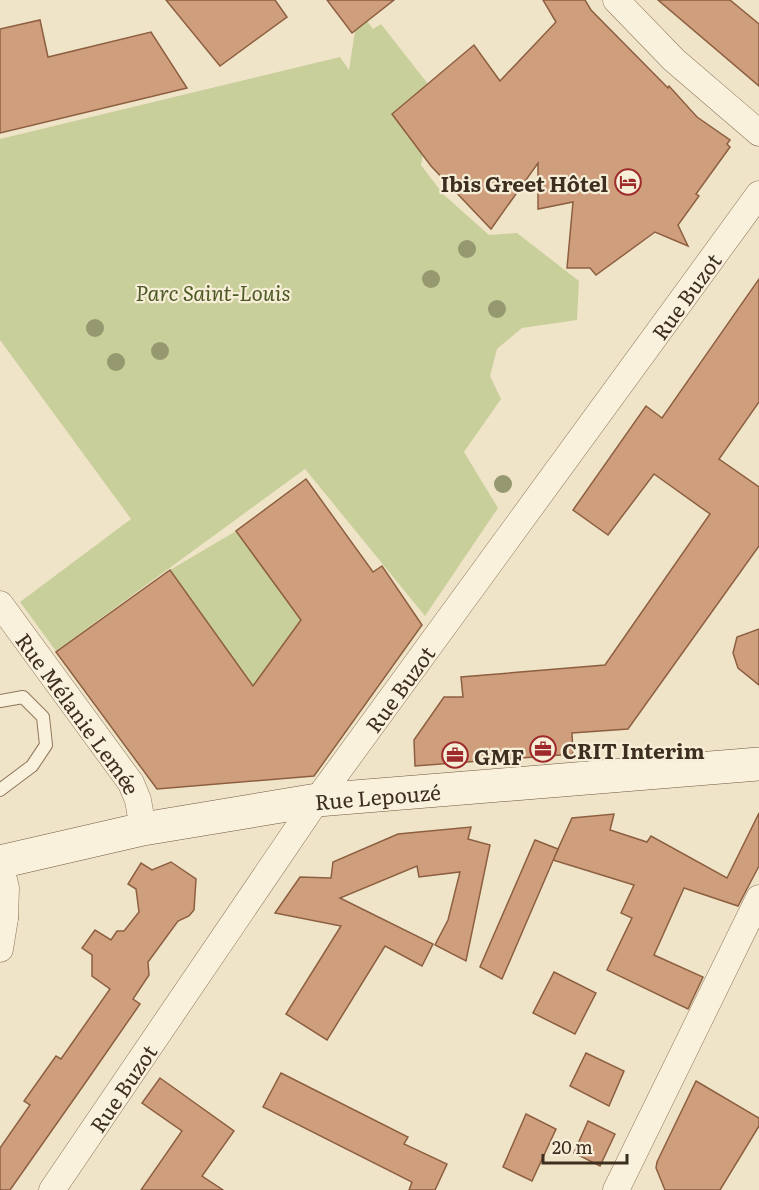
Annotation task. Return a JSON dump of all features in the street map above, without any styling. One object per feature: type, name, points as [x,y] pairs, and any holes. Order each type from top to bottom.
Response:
[{"type":"main road","name":"Rue Lepouzé","points":[[0,863],[143,829],[317,800],[759,764]]},
{"type":"street","points":[[616,0],[674,60],[759,133]]},
{"type":"street","name":"Rue Buzot","points":[[52,1190],[317,800],[759,194]]},
{"type":"street","name":"Rue Mélanie Lemée","points":[[0,604],[131,783],[138,800],[143,829]]},
{"type":"street","points":[[0,863],[6,888],[0,948]]},
{"type":"street","points":[[616,1190],[756,910]]},
{"type":"lane","points":[[0,701],[23,697],[44,717],[46,745],[32,766],[0,790]]},
{"type":"green space","name":"Parc Saint-Louis","points":[[367,21],[373,29],[381,24],[428,84],[392,114],[423,154],[421,165],[443,194],[489,235],[517,233],[579,281],[577,320],[522,328],[497,349],[490,376],[501,399],[464,452],[498,508],[425,616],[305,469],[56,651],[20,602],[131,519],[0,340],[0,139],[340,57],[349,70],[355,31]]},
{"type":"green space","points":[[236,531],[301,620],[253,686],[170,570]]},
{"type":"building","points":[[166,0],[275,0],[287,17],[220,66]]},
{"type":"building","points":[[327,0],[394,0],[352,33]]},
{"type":"building","points":[[543,0],[585,0],[591,10],[668,88],[669,86],[697,117],[730,140],[727,144],[730,147],[696,194],[699,196],[678,225],[688,246],[655,232],[596,275],[590,268],[567,268],[573,202],[538,209],[538,163],[491,229],[431,166],[392,114],[474,45],[500,81],[556,22]]},
{"type":"building","points":[[658,0],[730,0],[759,24],[759,86]]},
{"type":"building","points":[[40,20],[48,57],[151,32],[187,88],[0,133],[0,29]]},
{"type":"building","points":[[759,279],[759,402],[719,459],[759,487],[759,546],[628,729],[572,733],[573,754],[415,766],[414,740],[444,697],[463,697],[461,677],[605,665],[710,514],[654,474],[608,535],[573,510],[646,406],[662,418]]},
{"type":"building","points":[[306,479],[373,572],[382,566],[422,625],[314,776],[157,789],[56,652],[170,570],[253,686],[301,620],[236,531]]},
{"type":"building","points":[[759,629],[759,685],[738,668],[733,653],[737,637]]},
{"type":"building","points":[[759,813],[759,866],[738,906],[684,888],[654,955],[703,977],[688,1009],[607,970],[632,918],[621,913],[634,885],[553,860],[572,818],[614,814],[610,830],[647,842],[651,836],[727,878]]},
{"type":"building","points":[[471,827],[468,839],[490,845],[466,961],[435,945],[448,920],[460,872],[419,877],[417,866],[340,898],[433,944],[422,966],[385,946],[327,1040],[286,1014],[341,926],[275,913],[300,877],[331,878],[333,862],[398,834]]},
{"type":"building","points":[[535,840],[558,849],[502,979],[480,967]]},
{"type":"building","points":[[171,862],[196,879],[194,910],[189,916],[178,921],[148,962],[149,975],[133,999],[140,1004],[10,1190],[0,1190],[0,1148],[30,1105],[24,1101],[56,1056],[61,1059],[110,989],[92,976],[92,955],[82,948],[95,930],[111,940],[117,931],[124,931],[139,912],[136,889],[128,884],[141,863],[152,870]]},
{"type":"building","points":[[554,972],[596,993],[575,1034],[533,1013]]},
{"type":"building","points":[[586,1053],[624,1071],[609,1106],[570,1086]]},
{"type":"building","points":[[281,1073],[408,1137],[404,1144],[447,1164],[435,1190],[409,1190],[412,1182],[263,1107]]},
{"type":"building","points":[[160,1078],[234,1131],[202,1176],[223,1190],[141,1190],[182,1131],[142,1103]]},
{"type":"building","points":[[696,1081],[759,1118],[759,1126],[720,1190],[665,1190],[656,1168],[657,1162]]},
{"type":"building","points":[[526,1114],[556,1129],[532,1181],[503,1167]]},
{"type":"building","points":[[588,1121],[615,1134],[600,1166],[574,1153]]},
{"type":"place","name":"Ibis Greet Hôtel","points":[[628,182]]},
{"type":"place","name":"CRIT Interim","points":[[543,749]]},
{"type":"place","name":"GMF","points":[[455,755]]}]
